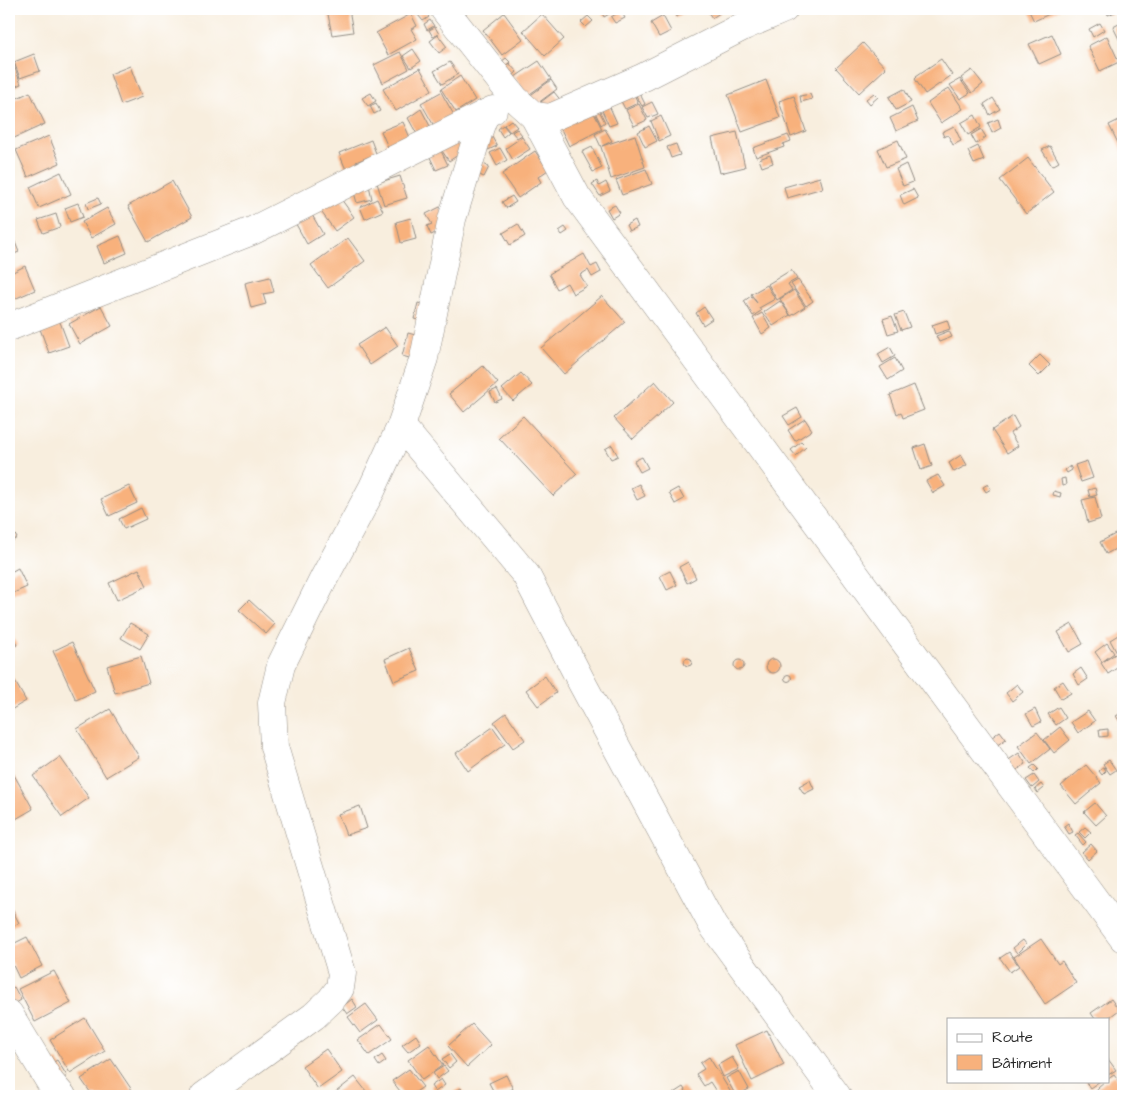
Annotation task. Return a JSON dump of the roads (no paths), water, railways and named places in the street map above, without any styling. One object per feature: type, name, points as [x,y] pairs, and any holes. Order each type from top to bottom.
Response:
[{"type":"street","points":[[444,9],[525,108],[577,197],[1123,938]]},
{"type":"street","points":[[9,327],[252,231],[485,114],[525,108],[550,118],[644,77],[744,26],[784,9]]},
{"type":"street","points":[[204,1096],[314,1016],[332,1000],[340,988],[342,973],[274,747],[272,703],[281,665],[324,578],[372,489],[401,426],[424,358],[452,219],[485,114]]},
{"type":"street","points":[[401,426],[526,575],[713,926],[837,1096]]},
{"type":"street","points":[[9,1014],[50,1082],[62,1096]]}]
